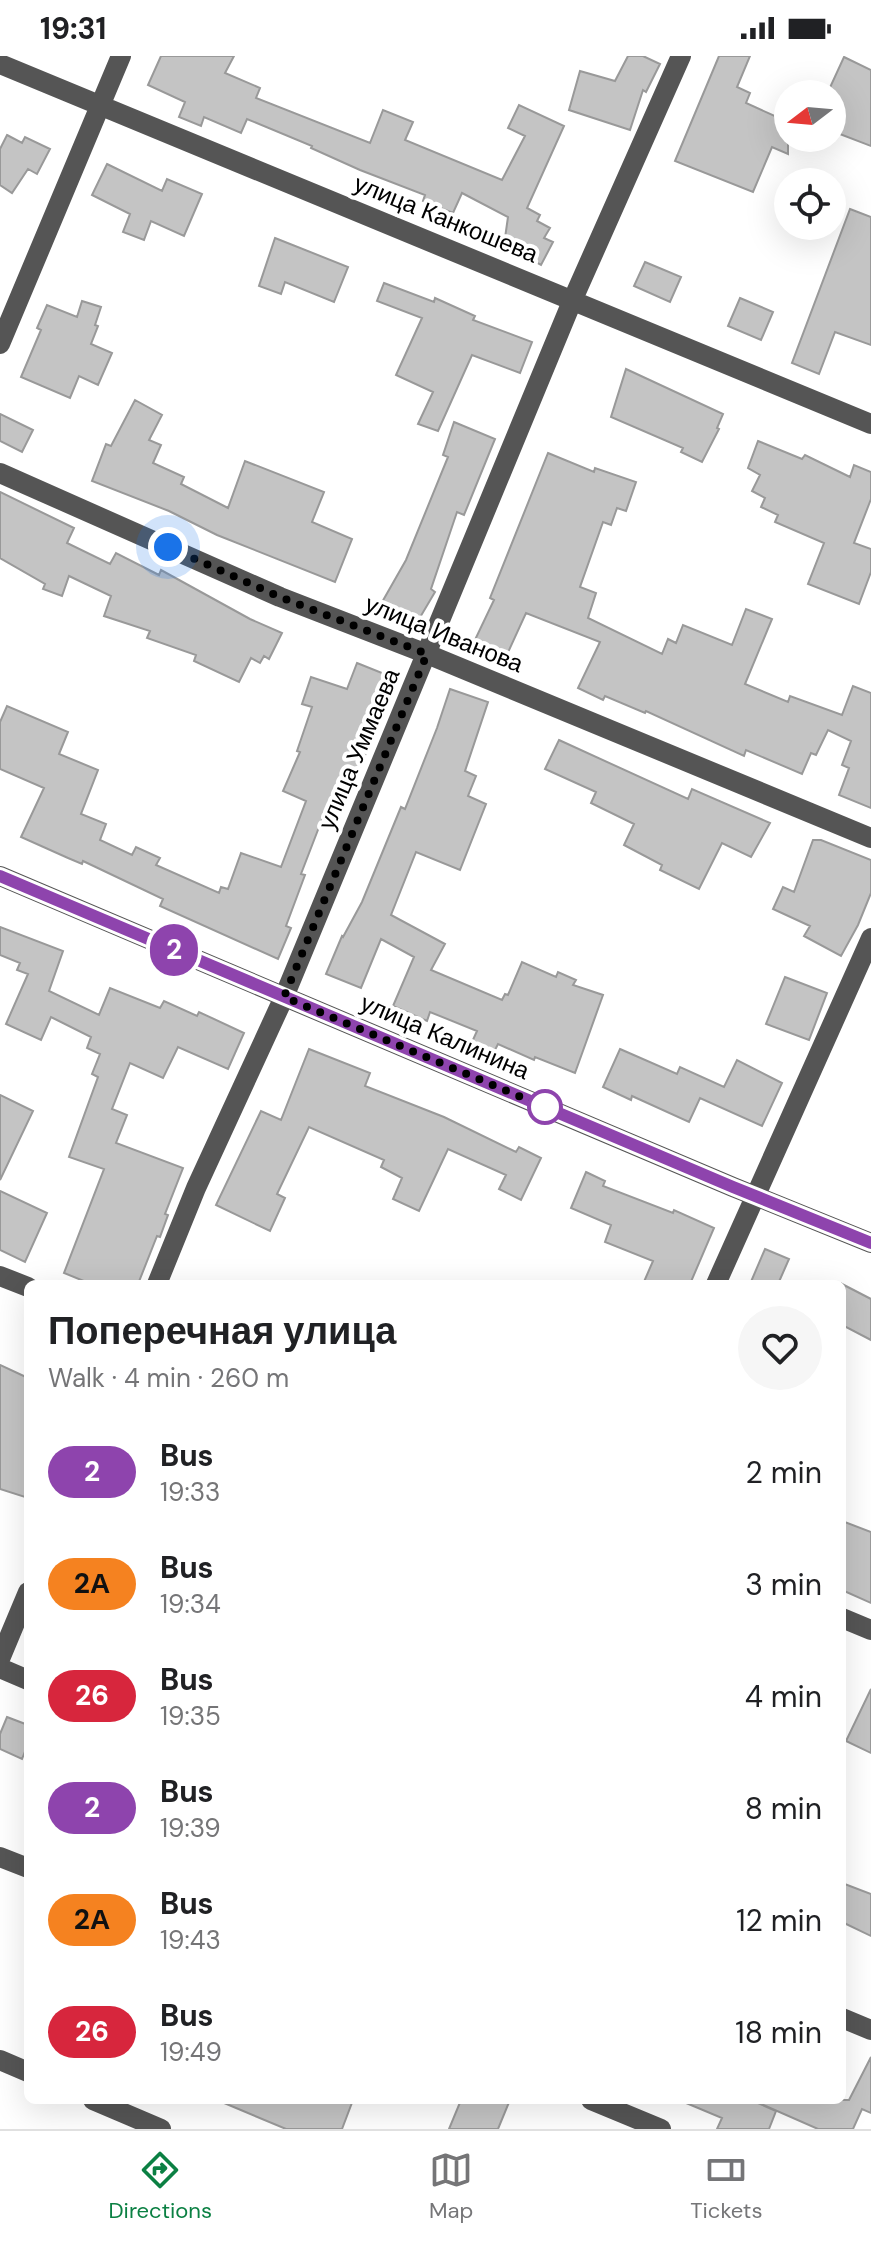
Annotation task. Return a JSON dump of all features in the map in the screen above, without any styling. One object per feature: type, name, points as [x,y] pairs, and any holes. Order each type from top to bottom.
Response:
[{"type":"street","points":[[0,344],[121,56]]},
{"type":"street","name":"улица Уммаева","points":[[159,1280],[196,1188],[284,997],[573,299],[681,56]]},
{"type":"street","name":"улица Канкошева","points":[[0,64],[871,424]]},
{"type":"street","name":"улица Иванова","points":[[0,473],[280,597],[427,654],[871,838]]},
{"type":"street","name":"улица Калинина","points":[[0,876],[871,1243]]},
{"type":"street","points":[[718,1280],[871,938]]},
{"type":"street","points":[[0,1276],[24,1285]]},
{"type":"street","points":[[0,1659],[24,1602]]},
{"type":"street","points":[[846,1620],[871,1630]]},
{"type":"street","points":[[0,1668],[24,1678]]},
{"type":"street","points":[[0,1857],[24,1866]]},
{"type":"street","points":[[846,2020],[871,2030]]},
{"type":"street","points":[[0,2060],[24,2070]]},
{"type":"street","points":[[102,2104],[161,2129]]},
{"type":"street","points":[[601,2104],[661,2129]]},
{"type":"building","points":[[161,56],[234,56],[225,73],[260,88],[256,98],[370,143],[383,110],[413,122],[405,140],[502,180],[525,136],[508,128],[519,105],[564,126],[527,208],[540,215],[537,221],[550,228],[544,238],[553,242],[541,265],[504,245],[508,217],[462,193],[453,213],[423,201],[425,195],[360,170],[247,119],[241,133],[204,117],[201,126],[179,117],[185,102],[148,85]]},
{"type":"building","points":[[628,56],[643,56],[660,64],[646,92],[643,90],[630,130],[569,110],[580,71],[615,81]]},
{"type":"building","points":[[719,56],[750,56],[737,87],[750,93],[746,103],[774,116],[774,148],[753,192],[675,161]]},
{"type":"building","points":[[844,57],[871,70],[871,146],[846,136],[846,80],[833,80]]},
{"type":"building","points":[[7,135],[22,143],[25,137],[50,149],[37,174],[28,169],[12,193],[0,185],[0,149]]},
{"type":"building","points":[[107,164],[162,191],[167,179],[202,194],[184,236],[151,221],[144,240],[123,232],[130,214],[92,195]]},
{"type":"building","points":[[850,209],[871,217],[871,345],[835,332],[819,374],[792,363],[838,240],[846,240],[846,220]]},
{"type":"building","points":[[275,238],[348,267],[334,302],[285,282],[281,294],[259,286]]},
{"type":"building","points":[[645,262],[681,277],[670,302],[634,286]]},
{"type":"building","points":[[384,283],[434,302],[435,298],[475,316],[473,320],[532,342],[520,373],[472,355],[438,431],[418,424],[433,392],[396,375],[422,318],[377,301]]},
{"type":"building","points":[[740,298],[773,312],[761,340],[728,326]]},
{"type":"building","points":[[82,301],[101,307],[91,344],[112,353],[98,385],[79,376],[70,398],[21,377],[41,330],[37,328],[47,305],[77,317]]},
{"type":"building","points":[[626,369],[723,414],[702,462],[681,452],[683,448],[611,417]]},
{"type":"building","points":[[135,400],[162,415],[149,440],[161,445],[153,463],[184,477],[181,484],[228,508],[245,461],[324,492],[312,522],[352,539],[335,582],[92,481],[106,444],[111,446]]},
{"type":"building","points":[[0,414],[33,430],[22,452],[0,441]]},
{"type":"building","points":[[454,422],[495,439],[464,515],[457,512],[431,589],[435,592],[412,631],[389,618],[392,611],[381,604],[406,560],[448,457],[443,455]]},
{"type":"building","points":[[758,441],[802,459],[805,455],[850,477],[854,465],[871,472],[871,499],[854,543],[871,549],[871,572],[859,604],[808,584],[824,543],[775,522],[778,515],[761,507],[765,498],[752,491],[760,475],[748,468]]},
{"type":"building","points":[[548,453],[594,472],[595,468],[636,482],[626,511],[617,508],[611,525],[603,522],[580,587],[596,593],[588,618],[662,654],[668,639],[676,643],[683,625],[732,645],[746,609],[772,619],[745,684],[788,702],[790,696],[842,715],[853,686],[871,693],[871,808],[839,795],[849,768],[842,765],[851,741],[828,730],[816,755],[811,753],[802,774],[746,750],[744,756],[646,711],[605,696],[603,700],[578,688],[600,642],[526,613],[505,659],[473,644],[494,600],[490,598]]},
{"type":"building","points":[[0,492],[74,528],[67,543],[110,564],[116,553],[159,575],[161,570],[282,633],[269,659],[264,656],[260,663],[251,658],[239,682],[194,661],[196,655],[147,638],[150,631],[104,616],[111,596],[69,576],[62,596],[43,589],[45,584],[0,558]]},
{"type":"building","points":[[357,663],[397,679],[340,815],[326,809],[301,874],[305,875],[286,926],[291,928],[278,959],[160,906],[163,899],[83,861],[82,864],[21,837],[44,788],[0,769],[0,722],[7,706],[68,732],[59,754],[98,770],[81,814],[106,824],[100,840],[132,855],[136,847],[160,858],[156,865],[219,893],[221,887],[228,889],[241,853],[281,867],[306,801],[283,791],[300,752],[297,751],[312,707],[302,704],[311,677],[347,689]]},
{"type":"building","points":[[450,689],[488,702],[465,771],[476,776],[468,796],[486,804],[460,870],[416,852],[391,915],[445,944],[431,970],[502,1000],[505,994],[508,995],[522,962],[556,977],[558,972],[576,980],[573,985],[603,995],[575,1073],[498,1044],[494,1052],[472,1042],[477,1031],[430,1012],[427,1021],[393,1006],[414,957],[381,939],[361,988],[326,974],[342,936],[362,902],[401,807],[405,809]]},
{"type":"building","points":[[559,740],[688,799],[692,789],[770,823],[751,857],[722,843],[699,889],[660,870],[662,865],[624,845],[634,824],[591,803],[596,792],[545,769]]},
{"type":"building","points":[[813,840],[821,840],[871,860],[871,893],[841,956],[804,936],[810,926],[773,909],[783,887],[794,892]]},
{"type":"building","points":[[0,927],[63,951],[49,991],[99,1015],[110,988],[160,1008],[164,1001],[197,1016],[199,1012],[244,1033],[228,1069],[178,1047],[163,1078],[130,1063],[112,1109],[127,1115],[116,1143],[183,1168],[165,1214],[168,1215],[160,1237],[157,1236],[140,1280],[81,1280],[64,1273],[104,1169],[69,1157],[98,1077],[92,1074],[100,1054],[87,1048],[91,1037],[51,1017],[41,1040],[6,1024],[28,974],[17,970],[20,963],[0,955]]},
{"type":"building","points":[[785,977],[827,993],[809,1040],[766,1024]]},
{"type":"building","points":[[309,1049],[370,1073],[365,1086],[444,1117],[516,1152],[519,1147],[541,1158],[521,1200],[499,1189],[506,1175],[448,1149],[419,1211],[393,1199],[402,1178],[381,1167],[384,1160],[309,1127],[277,1194],[285,1198],[270,1231],[216,1205],[261,1111],[281,1120]]},
{"type":"building","points":[[620,1049],[677,1074],[680,1067],[724,1087],[737,1060],[782,1083],[762,1126],[700,1098],[689,1122],[632,1096],[631,1100],[603,1087]]},
{"type":"building","points":[[0,1095],[33,1111],[0,1180]]},
{"type":"building","points":[[586,1172],[605,1181],[603,1186],[673,1213],[674,1210],[714,1228],[692,1280],[645,1280],[653,1261],[605,1242],[611,1225],[571,1208]]},
{"type":"building","points":[[0,1191],[47,1213],[25,1262],[0,1250]]},
{"type":"building","points":[[765,1249],[789,1259],[780,1280],[752,1280]]},
{"type":"building","points":[[846,1286],[871,1299],[871,1340],[846,1327]]},
{"type":"building","points":[[0,1365],[24,1376],[24,1497],[0,1489]]},
{"type":"building","points":[[846,1523],[871,1532],[871,1603],[846,1592]]},
{"type":"building","points":[[871,1689],[871,1753],[846,1741]]},
{"type":"building","points":[[7,1717],[24,1723],[22,1759],[0,1749],[0,1734]]},
{"type":"building","points":[[846,1885],[871,1894],[871,1936],[846,1924]]},
{"type":"building","points":[[871,2057],[871,2113],[862,2109],[853,2129],[818,2129],[761,2104],[846,2104]]},
{"type":"building","points":[[227,2104],[351,2104],[342,2129],[286,2129]]},
{"type":"building","points":[[459,2104],[508,2104],[498,2129],[449,2129]]},
{"type":"building","points":[[689,2104],[760,2104],[776,2111],[769,2129],[717,2129],[722,2118]]},
{"type":"bus line","name":"2","points":[[0,876],[871,1243]]},
{"type":"route","points":[[168,547],[280,597],[427,654],[284,997],[545,1107]]}]
